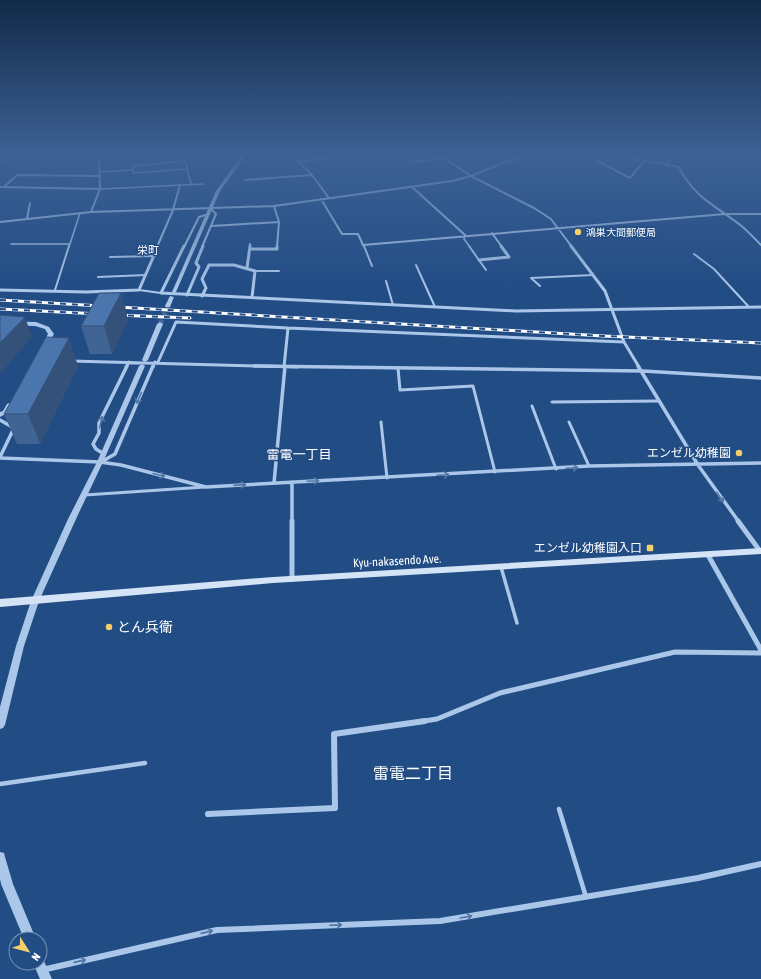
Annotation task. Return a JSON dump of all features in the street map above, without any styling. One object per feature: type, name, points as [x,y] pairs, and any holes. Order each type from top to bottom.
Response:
[{"type":"main road","name":"Kyu-nakasendo Ave.","points":[[0,603],[292,579],[760,551]]},
{"type":"street","points":[[91,212],[96,200]]},
{"type":"street","points":[[0,290],[55,290],[86,292],[140,290],[155,256],[176,200]]},
{"type":"street","points":[[168,306],[215,200]]},
{"type":"street","points":[[0,222],[91,212],[274,206],[316,200]]},
{"type":"street","points":[[321,200],[342,234],[358,234],[363,245],[465,235],[559,229],[725,214],[761,214]]},
{"type":"street","points":[[426,200],[465,235]]},
{"type":"street","points":[[518,200],[551,218],[594,275],[605,291],[624,342],[643,371],[659,401],[698,465],[760,551]]},
{"type":"street","points":[[705,200],[739,224],[761,245]]},
{"type":"street","points":[[26,219],[30,203]]},
{"type":"street","points":[[250,249],[277,249],[279,222],[274,206]]},
{"type":"street","points":[[187,295],[199,267],[196,263],[216,214],[211,209]]},
{"type":"street","points":[[208,214],[199,217],[162,293],[516,311],[612,311],[761,307]]},
{"type":"street","points":[[212,226],[279,222]]},
{"type":"street","points":[[478,260],[509,257],[492,233]]},
{"type":"street","points":[[247,268],[250,244]]},
{"type":"street","points":[[202,296],[206,288],[202,279],[209,265],[234,265],[255,271],[252,297]]},
{"type":"street","points":[[100,462],[115,454],[176,322],[624,342]]},
{"type":"street","points":[[0,323],[36,324],[48,328],[51,334],[43,347]]},
{"type":"street","points":[[0,725],[20,646],[35,601],[104,454],[160,324]]},
{"type":"street","points":[[274,483],[288,328]]},
{"type":"street","points":[[64,361],[398,368],[643,371],[761,378]]},
{"type":"street","points":[[104,454],[96,449],[93,444],[99,433],[99,423],[129,362]]},
{"type":"street","points":[[0,415],[4,412],[12,400]]},
{"type":"street","points":[[0,420],[14,428],[0,458],[100,462],[121,465],[206,487],[589,466],[761,463]]},
{"type":"street","points":[[292,482],[292,579]]},
{"type":"street","points":[[208,814],[335,808],[334,734],[437,719],[500,693],[675,652],[761,652],[708,554]]},
{"type":"street","points":[[0,858],[7,884],[27,931]]},
{"type":"street","points":[[48,970],[217,930],[440,922],[698,878],[761,864]]},
{"type":"lane","points":[[55,290],[80,214]]},
{"type":"lane","points":[[465,235],[464,239],[486,270]]},
{"type":"lane","points":[[11,244],[70,244]]},
{"type":"lane","points":[[363,245],[372,266]]},
{"type":"lane","points":[[694,254],[714,269],[749,307]]},
{"type":"lane","points":[[110,257],[155,256]]},
{"type":"lane","points":[[416,265],[435,307]]},
{"type":"lane","points":[[255,271],[279,271]]},
{"type":"lane","points":[[98,277],[146,275]]},
{"type":"lane","points":[[540,286],[530,278],[594,275]]},
{"type":"lane","points":[[386,281],[393,305]]},
{"type":"lane","points":[[140,290],[162,293]]},
{"type":"lane","points":[[398,368],[400,390],[473,386],[495,472]]},
{"type":"lane","points":[[552,402],[659,401]]},
{"type":"lane","points":[[532,406],[556,469]]},
{"type":"lane","points":[[381,422],[387,478]]},
{"type":"lane","points":[[569,422],[589,466]]},
{"type":"lane","points":[[84,495],[206,487]]},
{"type":"lane","points":[[501,566],[517,623]]},
{"type":"lane","points":[[0,784],[145,763]]},
{"type":"lane","points":[[559,809],[586,897]]},
{"type":"building","points":[[99,293],[121,293],[104,326],[81,326]]},
{"type":"building","points":[[0,315],[25,317],[0,343]]},
{"type":"building","points":[[46,337],[69,338],[28,414],[4,414]]},
{"type":"tunnel","points":[[160,324],[168,306]]},
{"type":"railway","points":[[0,300],[603,336],[761,343]]},
{"type":"railway","points":[[0,309],[100,314]]},
{"type":"railway","points":[[116,315],[190,318]]},
{"type":"place","name":"鴻巣大間郵便局","points":[[578,232]]},
{"type":"place","name":"エンゼル幼稚園","points":[[739,453]]},
{"type":"place","name":"エンゼル幼稚園入口","points":[[650,548]]},
{"type":"place","name":"とん兵衛","points":[[109,627]]},
{"type":"district","name":"栄町","points":[[148,250]]},
{"type":"district","name":"雷電一丁目","points":[[299,454]]},
{"type":"district","name":"雷電二丁目","points":[[413,773]]}]
